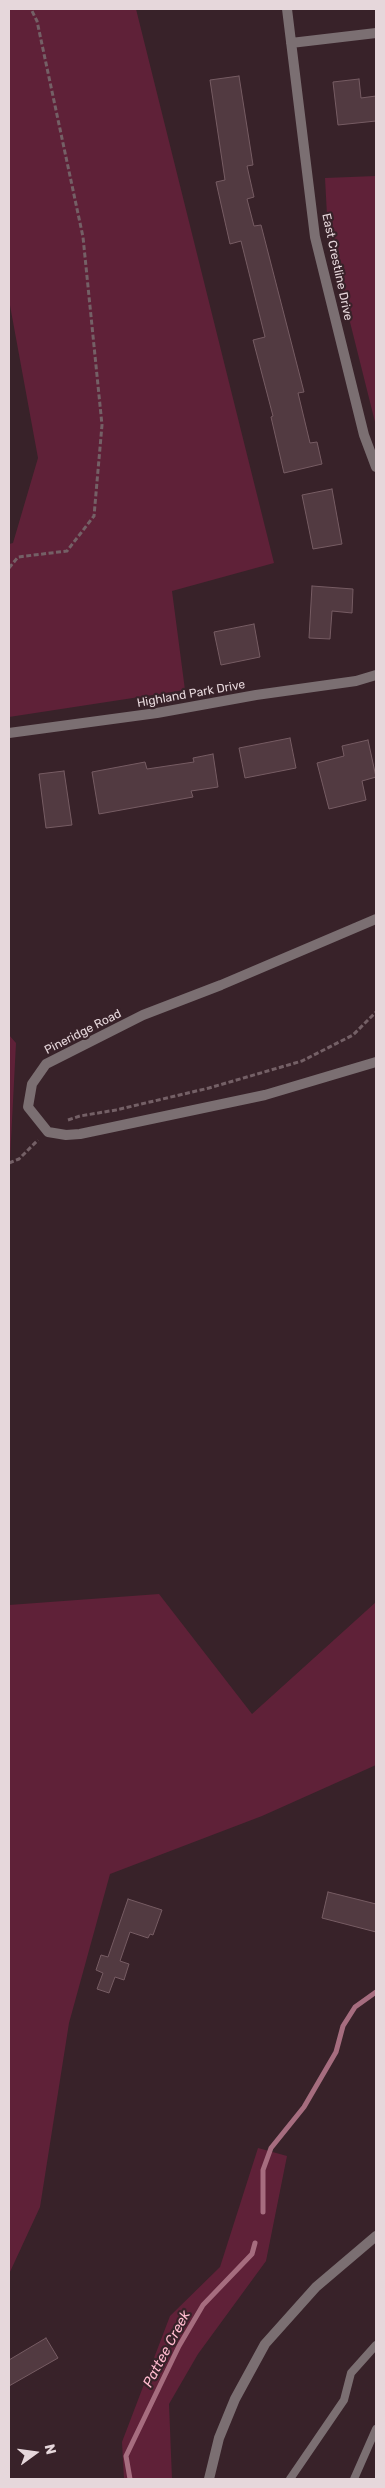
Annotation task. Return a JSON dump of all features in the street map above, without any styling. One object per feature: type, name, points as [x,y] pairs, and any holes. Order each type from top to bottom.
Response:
[{"type":"street","name":"East Crestline Drive","points":[[287,9],[315,237],[364,435],[376,467]]},
{"type":"street","points":[[291,43],[376,33]]},
{"type":"street","name":"Highland Park Drive","points":[[9,733],[157,713],[256,695],[356,681],[376,675]]},
{"type":"street","name":"Pineridge Road","points":[[376,919],[221,985],[143,1015],[46,1064],[32,1084],[28,1107],[48,1132],[66,1135],[80,1134],[265,1095],[376,1062]]},
{"type":"street","points":[[209,2479],[222,2430],[235,2399],[265,2344],[316,2287],[376,2236]]},
{"type":"lane","points":[[290,2479],[344,2400],[351,2372],[376,2345]]},
{"type":"lane","points":[[354,2479],[376,2429]]},
{"type":"path","points":[[9,568],[18,556],[67,551],[94,516],[102,425],[83,237],[37,21],[31,9]]},
{"type":"path","points":[[63,1123],[80,1116],[116,1110],[209,1088],[302,1061],[353,1035],[376,1012]]},
{"type":"path","points":[[9,1163],[19,1159],[40,1138]]},
{"type":"shaded area","points":[[9,9],[136,9],[274,563],[172,591],[185,690],[9,717],[9,544],[13,543],[38,458],[9,300]]},
{"type":"shaded area","points":[[376,176],[376,426],[328,234],[325,178]]},
{"type":"shaded area","points":[[9,1035],[16,1043],[9,1179]]},
{"type":"shaded area","points":[[159,1594],[252,1714],[376,1602],[376,1765],[262,1816],[110,1874],[69,2023],[40,2207],[9,2274],[9,1605]]},
{"type":"shaded area","points":[[258,2148],[287,2156],[266,2261],[198,2354],[169,2404],[172,2479],[124,2479],[122,2442],[170,2316],[220,2267]]},
{"type":"building","points":[[239,76],[253,165],[247,166],[254,197],[247,199],[254,226],[261,225],[304,392],[298,393],[310,443],[317,442],[322,464],[284,473],[271,417],[273,416],[253,340],[265,337],[241,241],[230,244],[216,182],[225,180],[210,80]]},
{"type":"building","points":[[359,79],[361,98],[376,96],[376,121],[338,125],[333,82]]},
{"type":"building","points":[[332,489],[342,544],[313,549],[302,495]]},
{"type":"building","points":[[312,586],[353,589],[352,613],[332,611],[330,639],[309,638]]},
{"type":"building","points":[[254,624],[260,657],[221,665],[214,632]]},
{"type":"building","points":[[290,738],[296,768],[245,778],[239,748]]},
{"type":"building","points":[[368,740],[376,777],[362,781],[366,800],[329,809],[317,763],[344,756],[342,746]]},
{"type":"building","points":[[213,754],[218,787],[191,791],[193,797],[99,814],[92,772],[145,762],[147,769],[194,762],[193,758]]},
{"type":"building","points":[[64,771],[72,825],[46,828],[39,774]]},
{"type":"building","points":[[328,1892],[376,1904],[376,1932],[322,1918]]},
{"type":"building","points":[[128,1899],[162,1910],[153,1935],[150,1934],[148,1938],[130,1932],[120,1961],[129,1964],[124,1980],[115,1977],[109,1993],[97,1989],[103,1973],[96,1970],[101,1955],[108,1957]]},
{"type":"building","points":[[46,2338],[58,2358],[9,2386],[9,2360]]},
{"type":"waterway","name":"Pattee Creek","points":[[263,2212],[263,2170],[271,2148],[304,2107],[336,2052],[343,2026],[355,2007],[376,1992]]},
{"type":"waterway","name":"Pattee Creek","points":[[130,2479],[126,2456],[179,2346],[203,2305],[252,2254],[255,2243]]}]
